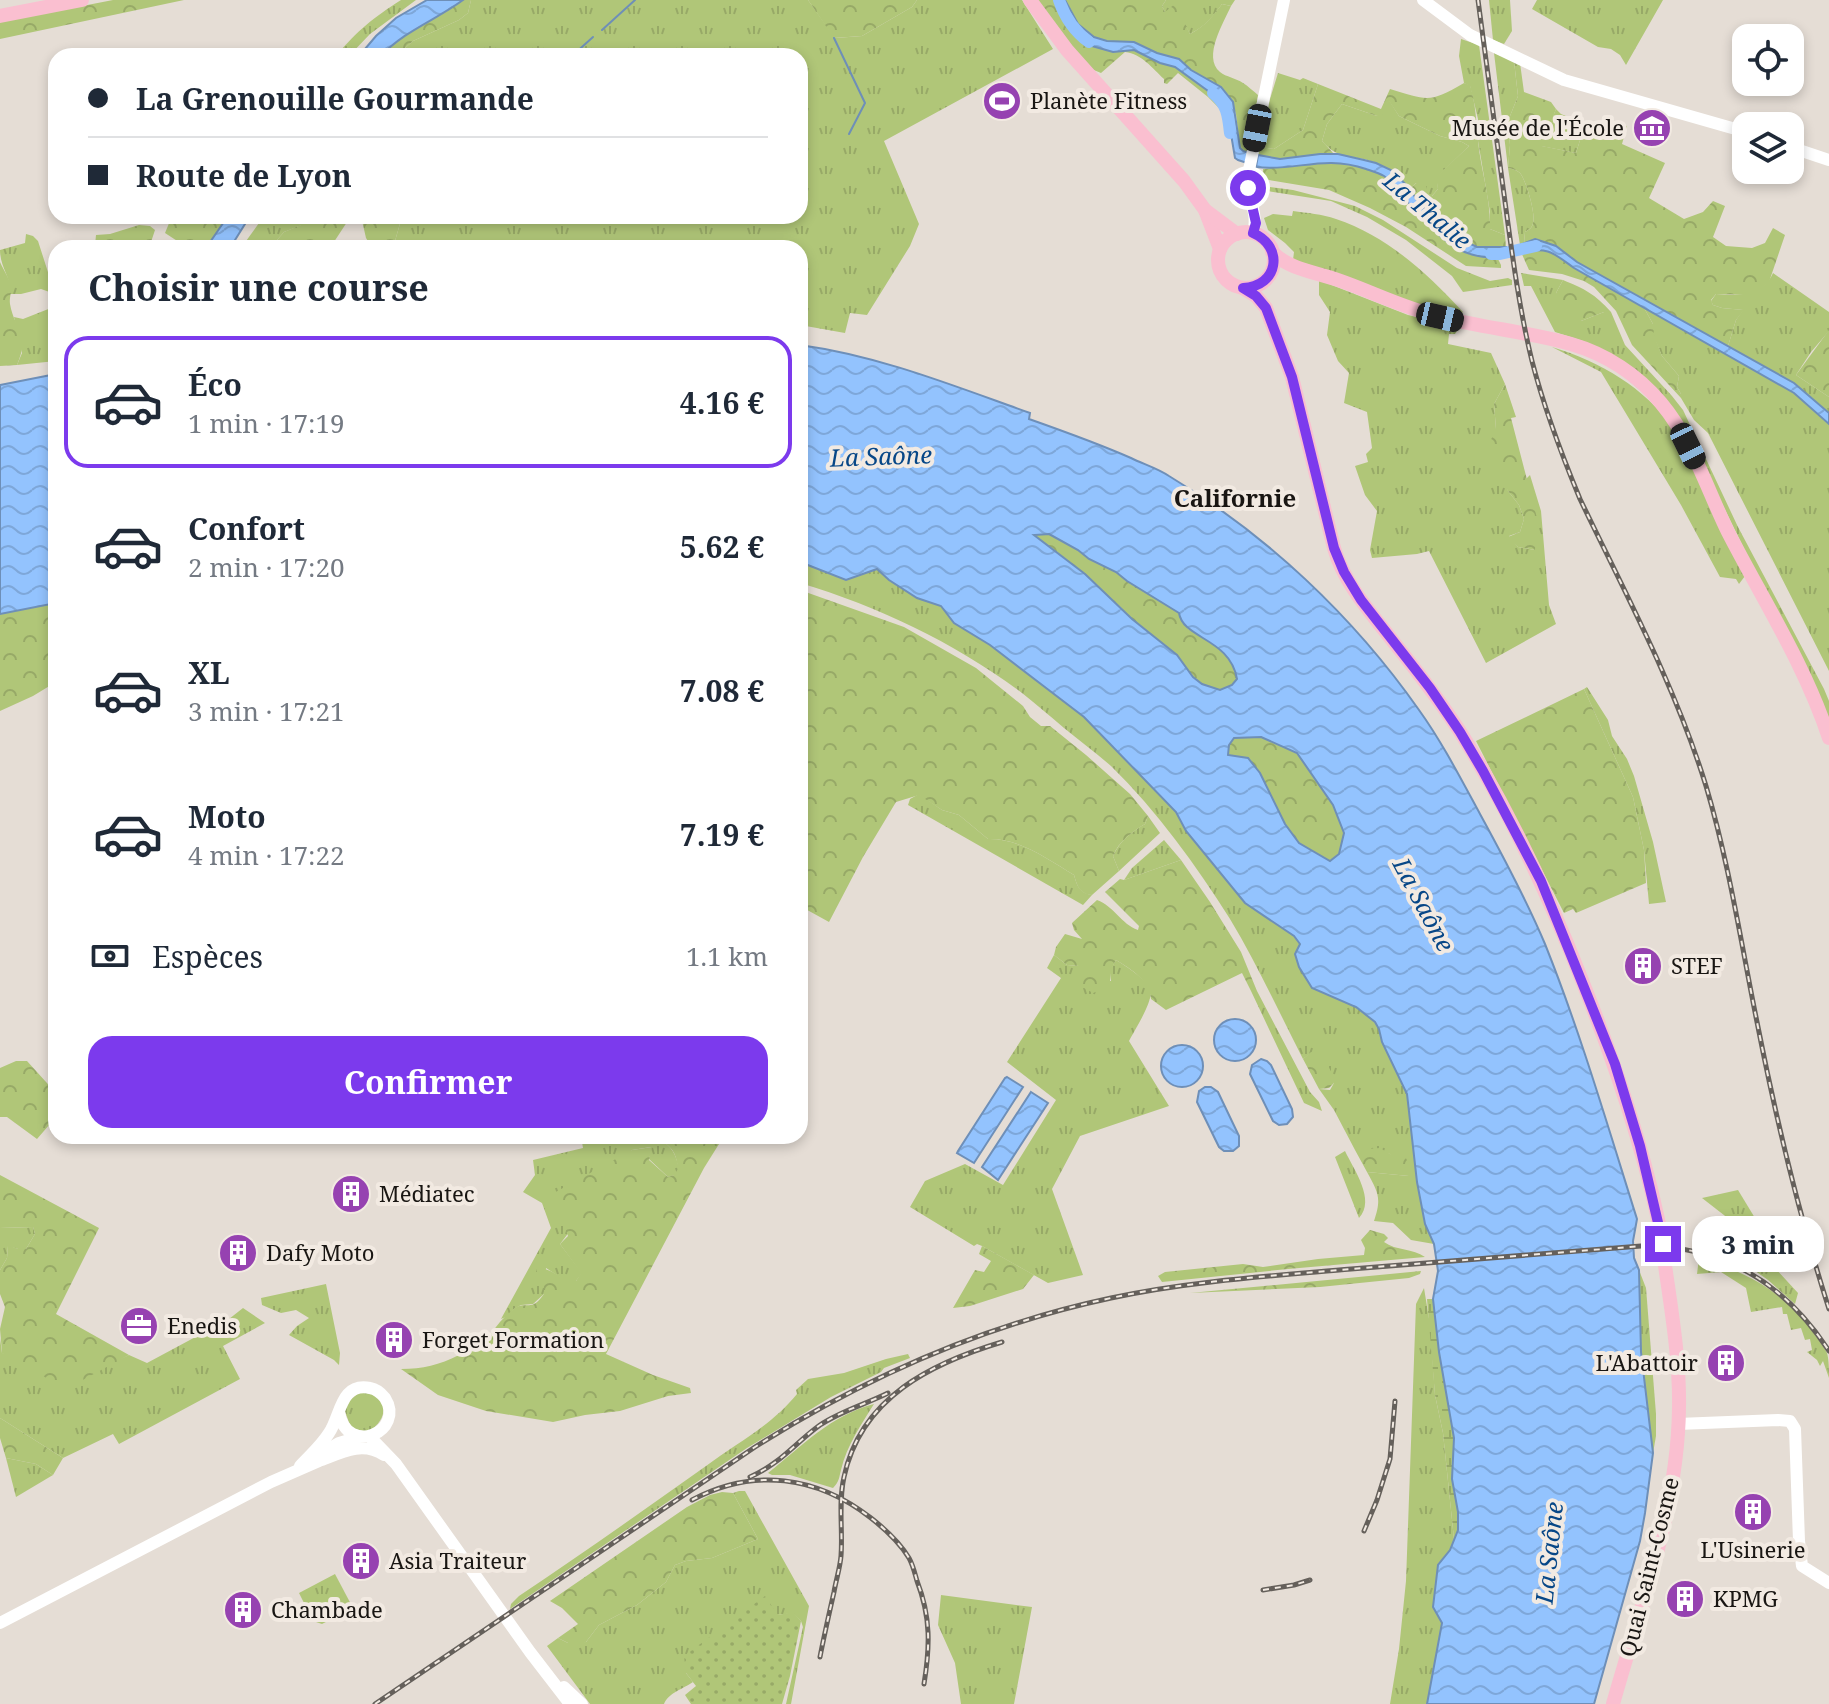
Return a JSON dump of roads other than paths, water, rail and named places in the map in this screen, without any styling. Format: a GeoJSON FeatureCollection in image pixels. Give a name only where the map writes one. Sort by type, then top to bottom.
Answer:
{"type":"FeatureCollection","features":[{"type":"Feature","properties":{"kind":"main road"},"geometry":{"type":"LineString","coordinates":[[0,16],[82,0]]}},
{"type":"Feature","properties":{"kind":"main road"},"geometry":{"type":"LineString","coordinates":[[1030,0],[1067,50],[1179,176],[1205,210],[1237,234]]}},
{"type":"Feature","properties":{"kind":"main road"},"geometry":{"type":"LineString","coordinates":[[1205,210],[1220,249],[1218,265],[1221,273],[1234,286],[1255,287],[1272,273],[1306,271]]}},
{"type":"Feature","properties":{"kind":"main road"},"geometry":{"type":"LineString","coordinates":[[1220,249],[1237,234],[1253,233],[1268,244],[1274,260],[1267,278],[1266,308]]}},
{"type":"Feature","properties":{"kind":"main road"},"geometry":{"type":"LineString","coordinates":[[1272,252],[1306,271],[1430,314],[1572,344],[1610,360],[1643,385],[1661,403],[1681,433],[1804,677],[1829,738]]}},
{"type":"Feature","properties":{"kind":"main road"},"geometry":{"type":"LineString","coordinates":[[1243,288],[1256,296],[1266,308]]}},
{"type":"Feature","properties":{"kind":"main road","name":"Quai Saint-Cosme"},"geometry":{"type":"LineString","coordinates":[[1266,308],[1292,377],[1336,557],[1361,600],[1460,732],[1541,881],[1615,1064],[1640,1146],[1663,1247],[1679,1407],[1667,1511],[1613,1704]]}},
{"type":"Feature","properties":{"kind":"street"},"geometry":{"type":"LineString","coordinates":[[1253,233],[1256,223],[1249,197],[1248,175],[1284,0]]}},
{"type":"Feature","properties":{"kind":"street"},"geometry":{"type":"LineString","coordinates":[[1423,0],[1470,35],[1564,80],[1732,128]]}},
{"type":"Feature","properties":{"kind":"street"},"geometry":{"type":"LineString","coordinates":[[1804,152],[1829,160]]}},
{"type":"Feature","properties":{"kind":"street"},"geometry":{"type":"LineString","coordinates":[[295,1471],[331,1430],[346,1395],[355,1388],[375,1389],[387,1401],[387,1442],[396,1464],[570,1704]]}},
{"type":"Feature","properties":{"kind":"street"},"geometry":{"type":"LineString","coordinates":[[339,1412],[344,1428],[351,1434],[364,1437],[396,1464]]}},
{"type":"Feature","properties":{"kind":"street"},"geometry":{"type":"LineString","coordinates":[[1678,1424],[1790,1421],[1795,1429],[1802,1566],[1829,1583]]}},
{"type":"Feature","properties":{"kind":"street"},"geometry":{"type":"LineString","coordinates":[[319,1461],[342,1441],[379,1432],[386,1425]]}},
{"type":"Feature","properties":{"kind":"street"},"geometry":{"type":"LineString","coordinates":[[0,1623],[319,1461],[353,1448],[365,1448],[376,1450],[396,1464]]}},
{"type":"Feature","properties":{"kind":"street"},"geometry":{"type":"LineString","coordinates":[[538,1663],[582,1704]]}},
{"type":"Feature","properties":{"kind":"water"},"geometry":{"type":"Polygon","coordinates":[[[427,0],[463,0],[389,48],[366,48],[396,18],[427,0]]]}},
{"type":"Feature","properties":{"kind":"water"},"geometry":{"type":"Polygon","coordinates":[[[1058,0],[1065,0],[1078,24],[1094,37],[1134,42],[1179,59],[1191,70],[1221,87],[1233,102],[1240,148],[1249,153],[1247,163],[1235,158],[1227,110],[1219,99],[1175,67],[1134,50],[1113,52],[1092,46],[1076,32],[1058,0]]]}},
{"type":"Feature","properties":{"kind":"water"},"geometry":{"type":"Polygon","coordinates":[[[1338,154],[1364,160],[1393,171],[1451,235],[1477,247],[1506,247],[1507,255],[1477,256],[1452,245],[1430,226],[1391,182],[1375,172],[1336,163],[1256,167],[1258,155],[1280,159],[1338,154]]]}},
{"type":"Feature","properties":{"kind":"water"},"geometry":{"type":"Polygon","coordinates":[[[222,224],[245,224],[235,240],[212,240],[222,224]]]}},
{"type":"Feature","properties":{"kind":"water"},"geometry":{"type":"Polygon","coordinates":[[[1535,239],[1556,246],[1577,262],[1794,383],[1829,413],[1829,424],[1794,393],[1555,255],[1538,250],[1521,252],[1520,245],[1535,239]]]}},
{"type":"Feature","properties":{"kind":"water","name":"La Saône"},"geometry":{"type":"Polygon","coordinates":[[[808,346],[888,364],[1030,413],[1029,419],[1106,447],[1164,473],[1240,524],[1306,580],[1366,642],[1436,735],[1497,846],[1545,944],[1582,1046],[1637,1219],[1634,1258],[1639,1270],[1641,1352],[1653,1453],[1640,1541],[1594,1704],[1427,1704],[1442,1623],[1433,1607],[1438,1565],[1450,1550],[1458,1530],[1452,1479],[1454,1438],[1433,1299],[1438,1271],[1417,1182],[1407,1094],[1375,1022],[1356,1007],[1312,988],[1299,967],[1295,954],[1300,944],[1294,936],[1245,903],[1186,831],[1176,812],[1084,717],[990,645],[954,623],[941,606],[917,598],[877,569],[846,580],[808,565],[808,346]],[[1049,534],[1034,535],[1085,574],[1132,619],[1177,655],[1202,684],[1220,690],[1232,685],[1237,679],[1226,655],[1189,629],[1179,613],[1049,534]],[[1261,737],[1234,738],[1228,755],[1248,758],[1260,773],[1285,824],[1299,843],[1330,861],[1339,854],[1344,833],[1333,805],[1297,753],[1261,737]]]}},
{"type":"Feature","properties":{"kind":"water"},"geometry":{"type":"Polygon","coordinates":[[[48,376],[48,605],[0,614],[0,385],[48,376]]]}},
{"type":"Feature","properties":{"kind":"water"},"geometry":{"type":"Polygon","coordinates":[[[1235,1019],[1250,1025],[1256,1040],[1250,1055],[1235,1061],[1220,1055],[1214,1040],[1220,1025],[1235,1019]]]}},
{"type":"Feature","properties":{"kind":"water"},"geometry":{"type":"Polygon","coordinates":[[[1182,1045],[1197,1051],[1203,1066],[1197,1081],[1182,1087],[1167,1081],[1161,1066],[1167,1051],[1182,1045]]]}},
{"type":"Feature","properties":{"kind":"water"},"geometry":{"type":"Polygon","coordinates":[[[1261,1059],[1271,1065],[1292,1109],[1293,1117],[1287,1124],[1279,1125],[1273,1121],[1250,1074],[1252,1065],[1261,1059]]]}},
{"type":"Feature","properties":{"kind":"water"},"geometry":{"type":"Polygon","coordinates":[[[1007,1077],[1023,1087],[974,1163],[957,1153],[1007,1077]]]}},
{"type":"Feature","properties":{"kind":"water"},"geometry":{"type":"Polygon","coordinates":[[[1211,1087],[1218,1092],[1239,1136],[1239,1146],[1233,1151],[1224,1151],[1219,1147],[1197,1102],[1199,1091],[1211,1087]]]}},
{"type":"Feature","properties":{"kind":"water"},"geometry":{"type":"Polygon","coordinates":[[[1031,1092],[1048,1103],[998,1180],[982,1167],[1031,1092]]]}},
{"type":"Feature","properties":{"kind":"waterway"},"geometry":{"type":"LineString","coordinates":[[602,30],[635,0]]}},
{"type":"Feature","properties":{"kind":"waterway","name":"La Thalie"},"geometry":{"type":"LineString","coordinates":[[1059,0],[1071,24],[1089,42]]}},
{"type":"Feature","properties":{"kind":"waterway"},"geometry":{"type":"LineString","coordinates":[[581,48],[593,37]]}},
{"type":"Feature","properties":{"kind":"waterway"},"geometry":{"type":"LineString","coordinates":[[834,38],[865,103],[849,134]]}},
{"type":"Feature","properties":{"kind":"waterway","name":"La Thalie"},"geometry":{"type":"LineString","coordinates":[[1213,93],[1226,110],[1230,133]]}},
{"type":"Feature","properties":{"kind":"waterway","name":"La Thalie"},"geometry":{"type":"LineString","coordinates":[[1491,254],[1536,246]]}},
{"type":"Feature","properties":{"kind":"railway"},"geometry":{"type":"LineString","coordinates":[[1478,0],[1515,274],[1532,361],[1553,430],[1580,499],[1680,712],[1706,786],[1728,874],[1780,1131],[1829,1309]]}},
{"type":"Feature","properties":{"kind":"railway"},"geometry":{"type":"LineString","coordinates":[[375,1704],[796,1422],[926,1357],[1064,1309],[1141,1292],[1231,1280],[1641,1246],[1671,1247],[1724,1261],[1772,1288],[1812,1327],[1829,1351]]}},
{"type":"Feature","properties":{"kind":"railway"},"geometry":{"type":"LineString","coordinates":[[820,1657],[840,1560],[844,1477],[853,1449],[866,1425],[903,1387],[950,1361],[1002,1342]]}},
{"type":"Feature","properties":{"kind":"railway"},"geometry":{"type":"LineString","coordinates":[[750,1477],[779,1459],[828,1420],[888,1393]]}},
{"type":"Feature","properties":{"kind":"railway"},"geometry":{"type":"LineString","coordinates":[[1364,1531],[1390,1459],[1395,1401]]}},
{"type":"Feature","properties":{"kind":"railway"},"geometry":{"type":"LineString","coordinates":[[692,1500],[739,1483],[784,1481],[829,1493],[871,1518],[909,1558],[922,1594],[928,1645],[924,1684]]}},
{"type":"Feature","properties":{"kind":"railway"},"geometry":{"type":"LineString","coordinates":[[1263,1590],[1310,1580]]}},
{"type":"Feature","properties":{"kind":"place","name":"Planète Fitness"},"geometry":{"type":"Point","coordinates":[1002,101]}},
{"type":"Feature","properties":{"kind":"place","name":"Musée de l'École"},"geometry":{"type":"Point","coordinates":[1652,128]}},
{"type":"Feature","properties":{"kind":"place","name":"STEF"},"geometry":{"type":"Point","coordinates":[1643,966]}},
{"type":"Feature","properties":{"kind":"place","name":"Médiatec"},"geometry":{"type":"Point","coordinates":[351,1194]}},
{"type":"Feature","properties":{"kind":"place","name":"Dafy Moto"},"geometry":{"type":"Point","coordinates":[238,1253]}},
{"type":"Feature","properties":{"kind":"place","name":"Enedis"},"geometry":{"type":"Point","coordinates":[139,1326]}},
{"type":"Feature","properties":{"kind":"place","name":"Forget Formation"},"geometry":{"type":"Point","coordinates":[394,1340]}},
{"type":"Feature","properties":{"kind":"place","name":"L'Abattoir"},"geometry":{"type":"Point","coordinates":[1726,1363]}},
{"type":"Feature","properties":{"kind":"place","name":"L'Usinerie"},"geometry":{"type":"Point","coordinates":[1753,1512]}},
{"type":"Feature","properties":{"kind":"place","name":"Asia Traiteur"},"geometry":{"type":"Point","coordinates":[361,1561]}},
{"type":"Feature","properties":{"kind":"place","name":"KPMG"},"geometry":{"type":"Point","coordinates":[1685,1599]}},
{"type":"Feature","properties":{"kind":"place","name":"Chambade"},"geometry":{"type":"Point","coordinates":[243,1610]}},
{"type":"Feature","properties":{"kind":"district","name":"Californie"},"geometry":{"type":"Point","coordinates":[1235,499]}}]}
